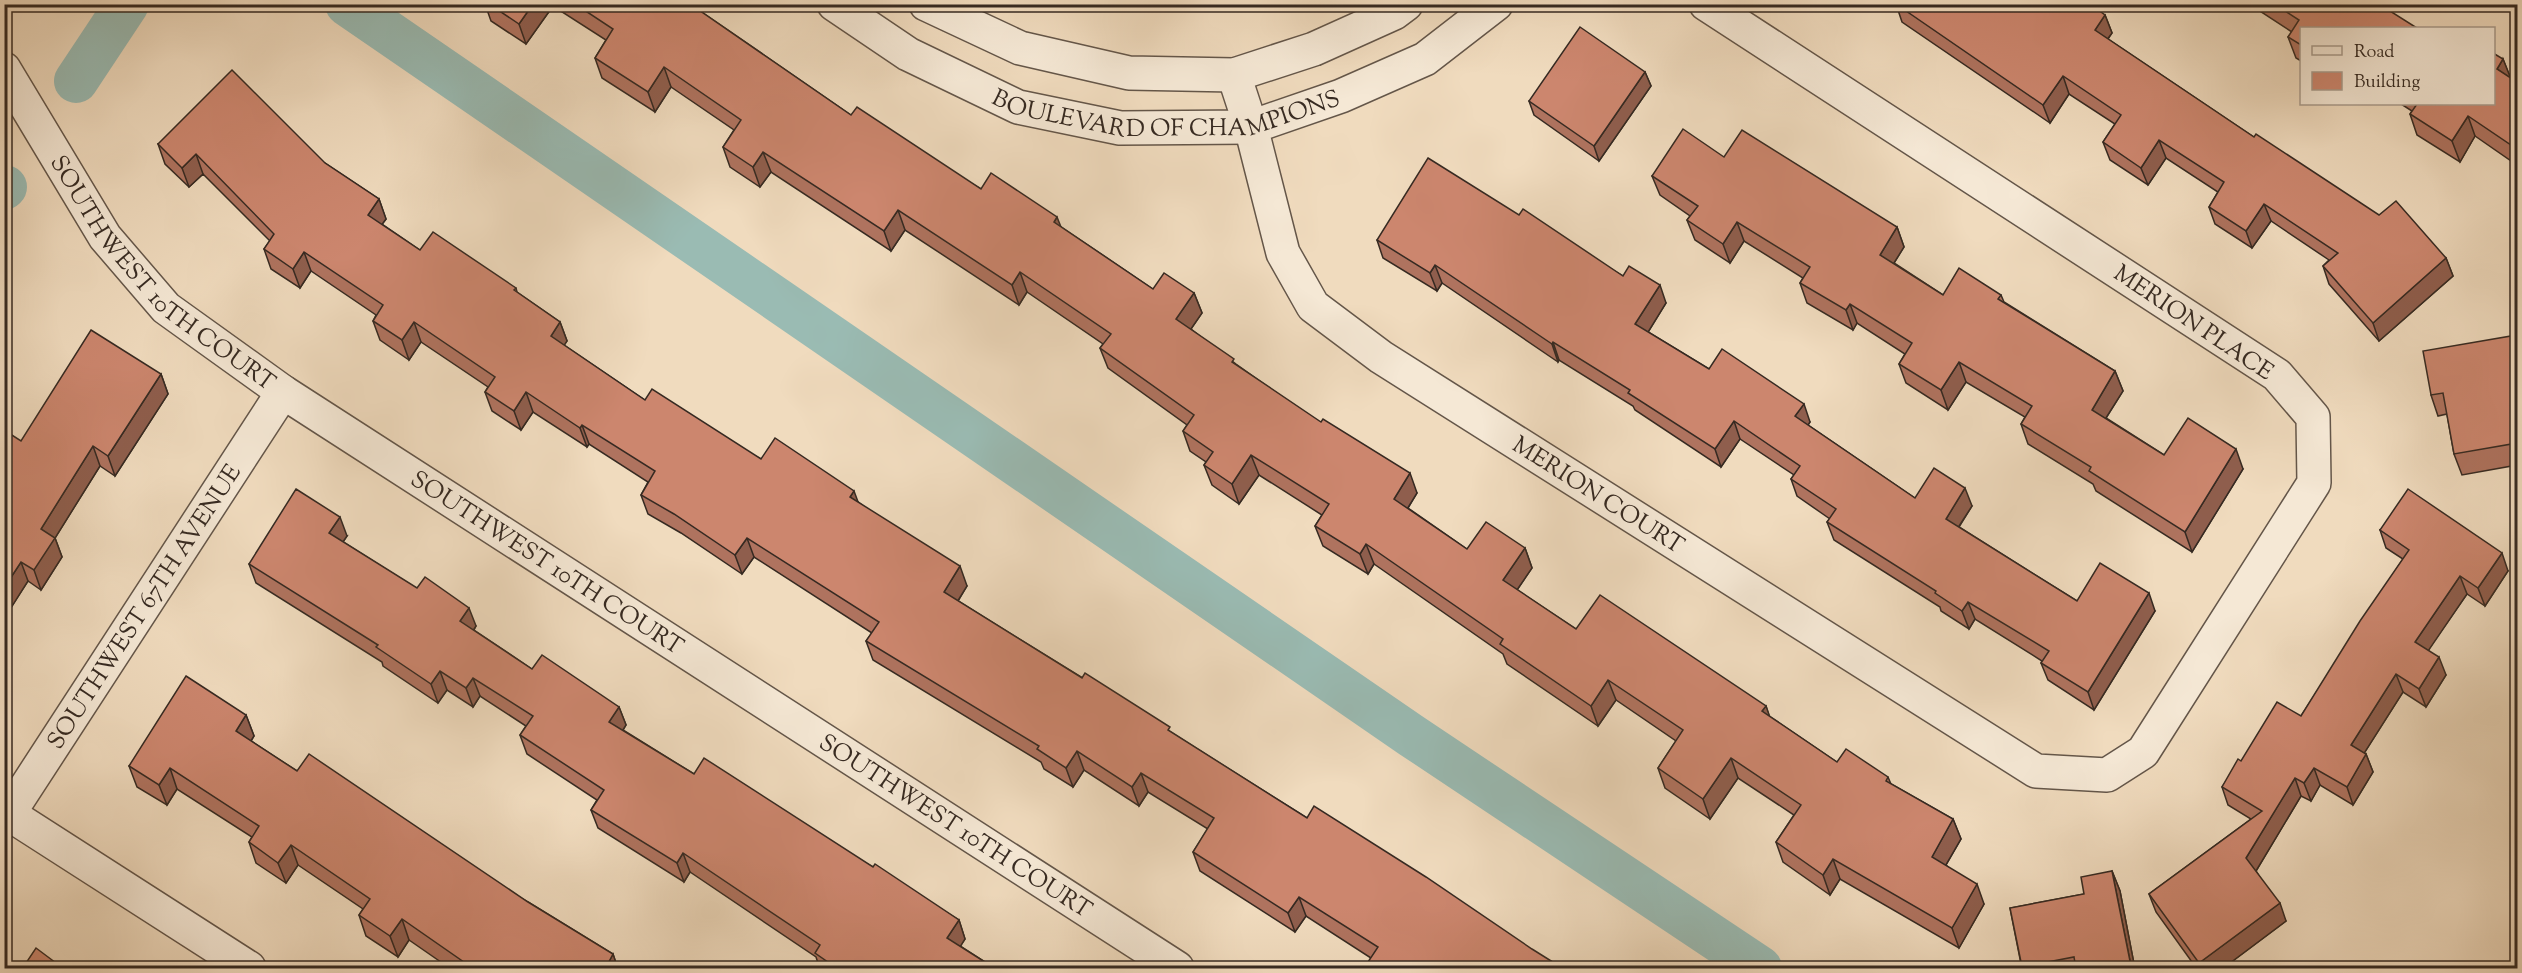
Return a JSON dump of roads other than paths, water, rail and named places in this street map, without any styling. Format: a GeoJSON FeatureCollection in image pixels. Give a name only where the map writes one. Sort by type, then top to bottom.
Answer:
{"type":"FeatureCollection","features":[{"type":"Feature","properties":{"kind":"street","name":"BOULEVARD OF CHAMPIONS"},"geometry":{"type":"LineString","coordinates":[[834,4],[908,54],[1018,107],[1120,128],[1251,127],[1341,96],[1425,59],[1496,4]]}},
{"type":"Feature","properties":{"kind":"street","name":"BOULEVARD OF CHAMPIONS"},"geometry":{"type":"LineString","coordinates":[[926,4],[1020,48],[1129,73],[1234,75],[1314,49],[1394,13],[1406,4]]}},
{"type":"Feature","properties":{"kind":"street","name":"MERION PLACE"},"geometry":{"type":"LineString","coordinates":[[1706,4],[2277,375],[2313,417],[2314,483],[2143,752],[2107,775]]}},
{"type":"Feature","properties":{"kind":"street","name":"SOUTHWEST 10TH COURT"},"geometry":{"type":"LineString","coordinates":[[4,69],[105,237],[166,308],[284,392],[1178,969]]}},
{"type":"Feature","properties":{"kind":"street","name":"MERION COURT"},"geometry":{"type":"LineString","coordinates":[[1234,75],[1251,127],[1283,253],[1312,306],[1381,357],[2037,771],[2107,775]]}},
{"type":"Feature","properties":{"kind":"street","name":"SOUTHWEST 67TH AVENUE"},"geometry":{"type":"LineString","coordinates":[[7,817],[284,392]]}},
{"type":"Feature","properties":{"kind":"street"},"geometry":{"type":"LineString","coordinates":[[7,817],[249,969]]}},
{"type":"Feature","properties":{"kind":"waterway"},"geometry":{"type":"LineString","coordinates":[[76,81],[127,4]]}},
{"type":"Feature","properties":{"kind":"waterway"},"geometry":{"type":"LineString","coordinates":[[347,4],[1412,736],[1760,968]]}}]}
